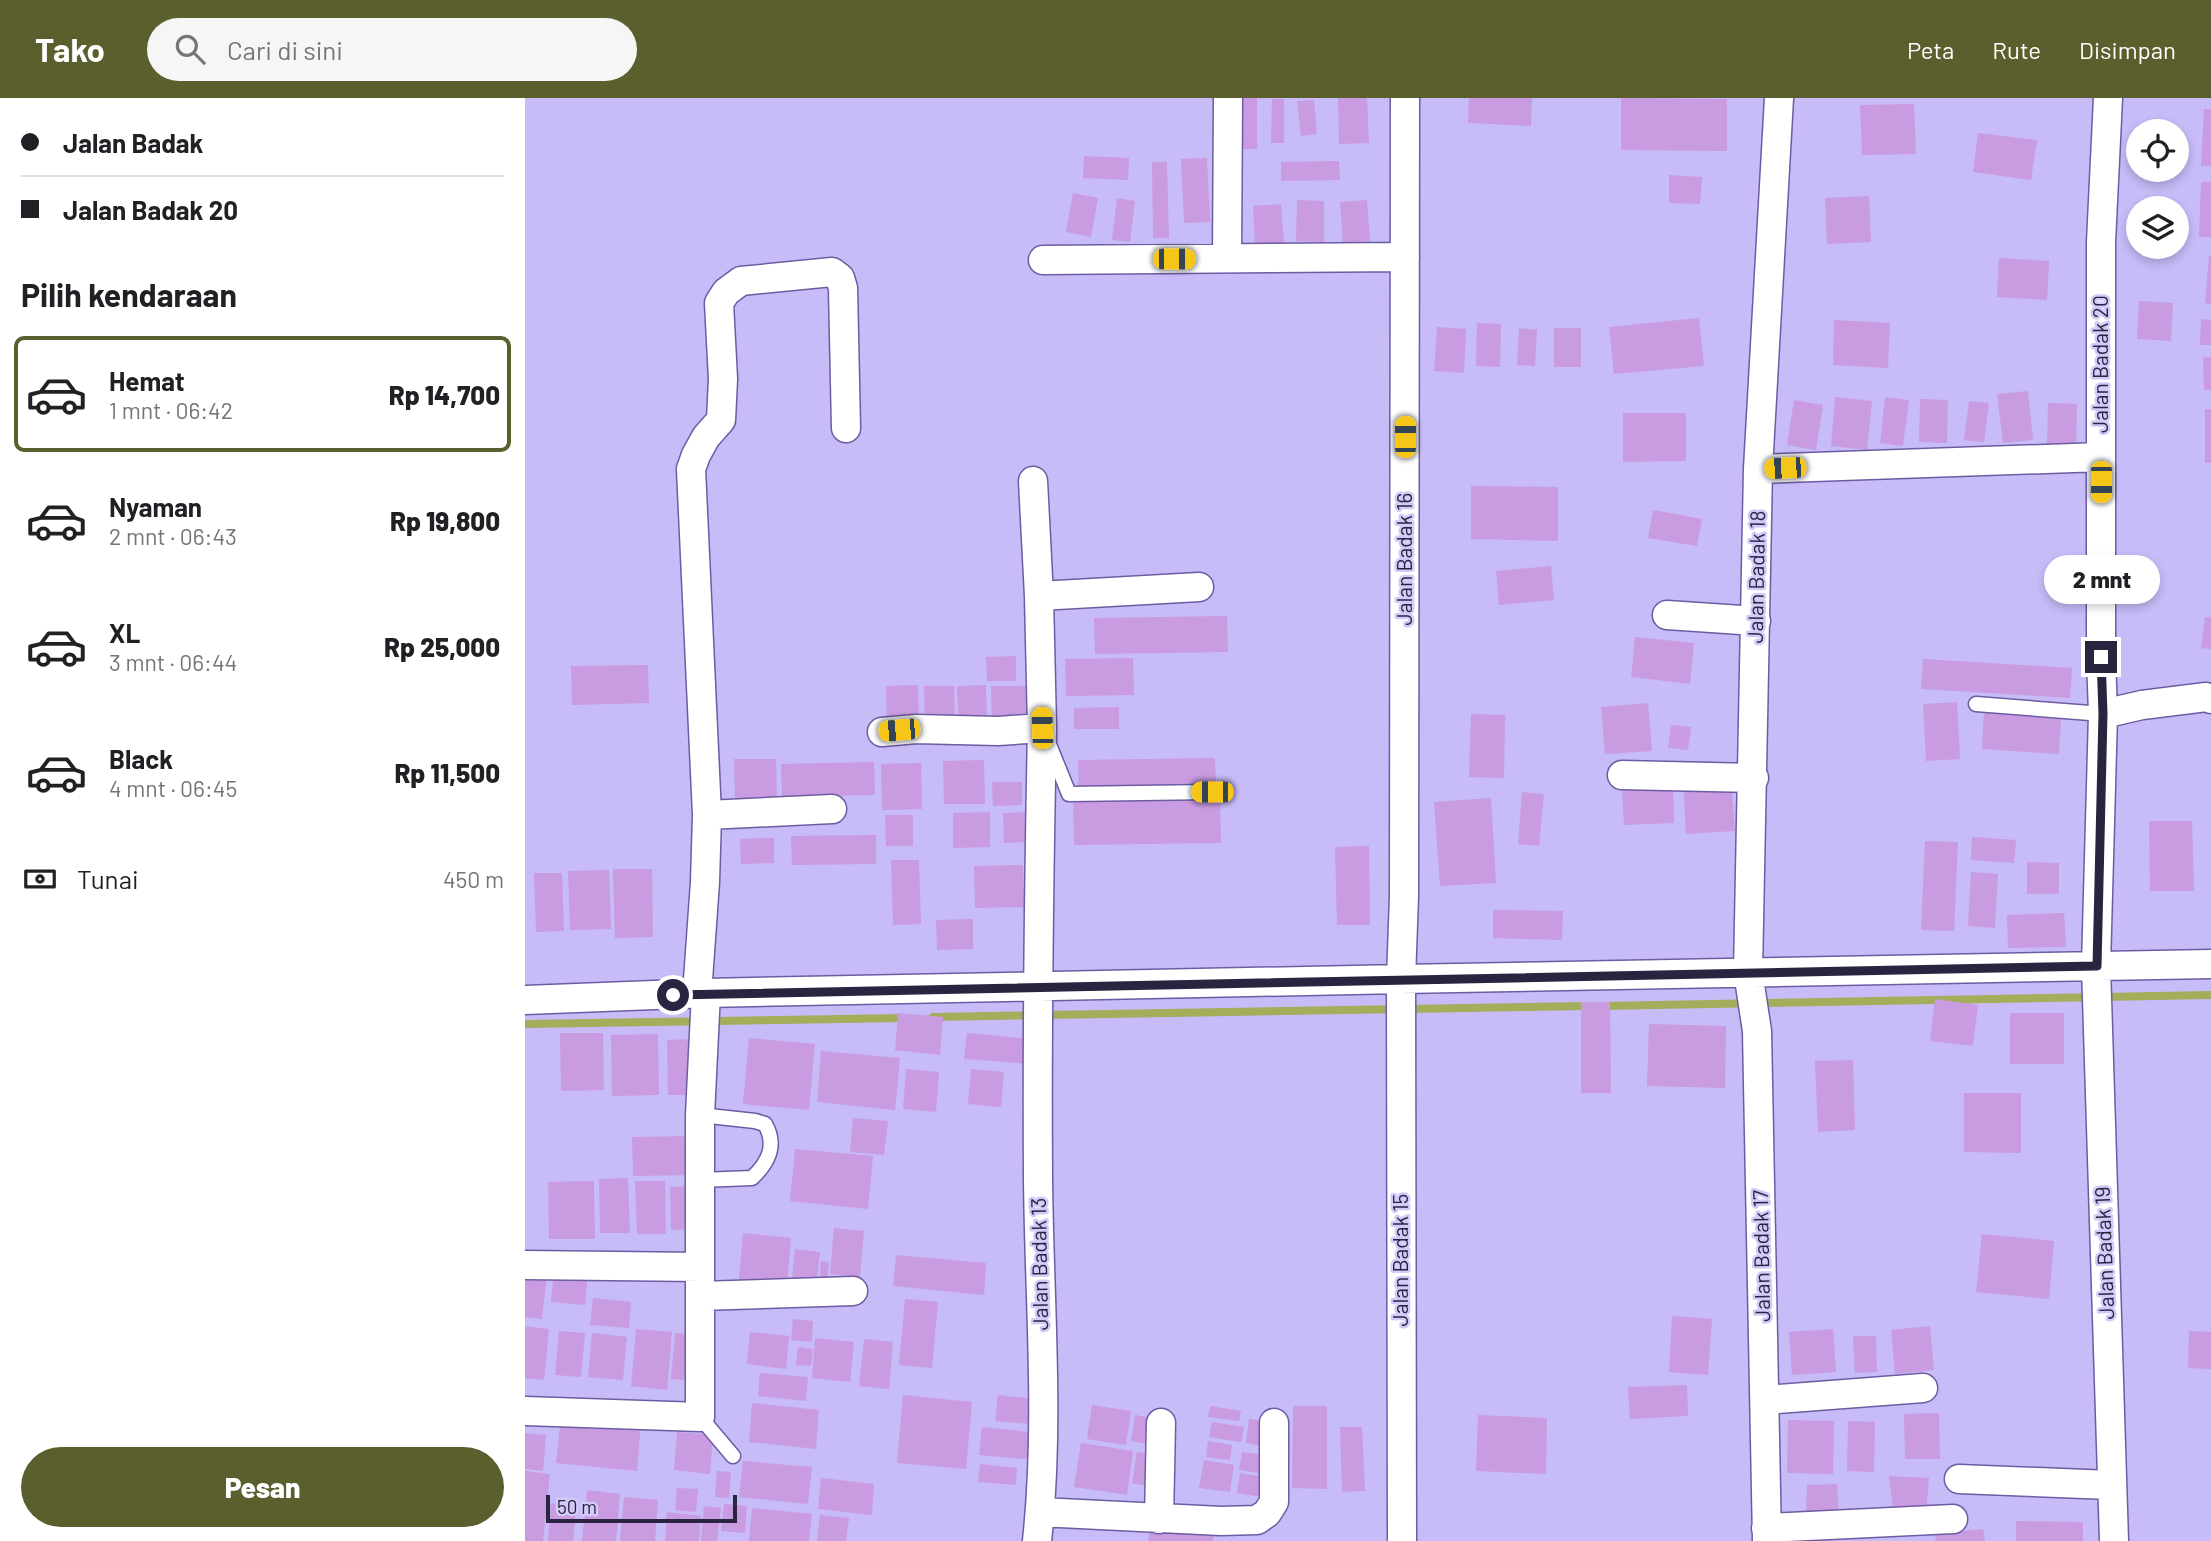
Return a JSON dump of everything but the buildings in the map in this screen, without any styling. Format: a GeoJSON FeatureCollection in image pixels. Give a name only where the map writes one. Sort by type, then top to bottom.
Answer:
{"type":"FeatureCollection","features":[{"type":"Feature","properties":{"kind":"street"},"geometry":{"type":"LineString","coordinates":[[1227,98],[1227,258]]}},
{"type":"Feature","properties":{"kind":"street","name":"Jalan Badak 16"},"geometry":{"type":"LineString","coordinates":[[1401,979],[1404,882],[1405,98]]}},
{"type":"Feature","properties":{"kind":"street","name":"Jalan Badak 18"},"geometry":{"type":"LineString","coordinates":[[1748,972],[1758,469],[1779,98]]}},
{"type":"Feature","properties":{"kind":"street","name":"Jalan Badak 20"},"geometry":{"type":"LineString","coordinates":[[2097,966],[2103,714],[2101,242],[2108,98]]}},
{"type":"Feature","properties":{"kind":"street"},"geometry":{"type":"LineString","coordinates":[[1042,260],[1405,257]]}},
{"type":"Feature","properties":{"kind":"street"},"geometry":{"type":"LineString","coordinates":[[525,1411],[701,1416],[701,994],[707,815],[691,469],[706,437],[721,420],[723,379],[719,303],[726,292],[741,281],[832,272],[840,278],[843,288],[846,428]]}},
{"type":"Feature","properties":{"kind":"street"},"geometry":{"type":"LineString","coordinates":[[1758,469],[2101,457]]}},
{"type":"Feature","properties":{"kind":"street","name":"Jalan Badak 13"},"geometry":{"type":"LineString","coordinates":[[1033,481],[1042,728],[1037,987],[1038,1178],[1044,1418],[1037,1541]]}},
{"type":"Feature","properties":{"kind":"street"},"geometry":{"type":"LineString","coordinates":[[1039,596],[1199,587]]}},
{"type":"Feature","properties":{"kind":"street"},"geometry":{"type":"LineString","coordinates":[[1667,615],[1756,621]]}},
{"type":"Feature","properties":{"kind":"street"},"geometry":{"type":"LineString","coordinates":[[2103,714],[2142,705],[2206,697],[2211,699]]}},
{"type":"Feature","properties":{"kind":"street"},"geometry":{"type":"LineString","coordinates":[[882,732],[916,729],[997,731],[1042,728]]}},
{"type":"Feature","properties":{"kind":"street"},"geometry":{"type":"LineString","coordinates":[[1622,775],[1753,778]]}},
{"type":"Feature","properties":{"kind":"street"},"geometry":{"type":"LineString","coordinates":[[707,815],[832,809]]}},
{"type":"Feature","properties":{"kind":"street"},"geometry":{"type":"LineString","coordinates":[[525,1000],[1401,979],[2211,964]]}},
{"type":"Feature","properties":{"kind":"street","name":"Jalan Badak 19"},"geometry":{"type":"LineString","coordinates":[[2097,966],[2114,1541]]}},
{"type":"Feature","properties":{"kind":"street","name":"Jalan Badak 17"},"geometry":{"type":"LineString","coordinates":[[1748,972],[1756,1031],[1766,1535]]}},
{"type":"Feature","properties":{"kind":"street","name":"Jalan Badak 15"},"geometry":{"type":"LineString","coordinates":[[1401,979],[1402,1541]]}},
{"type":"Feature","properties":{"kind":"street"},"geometry":{"type":"LineString","coordinates":[[525,1265],[700,1267]]}},
{"type":"Feature","properties":{"kind":"street"},"geometry":{"type":"LineString","coordinates":[[700,1296],[853,1291]]}},
{"type":"Feature","properties":{"kind":"street"},"geometry":{"type":"LineString","coordinates":[[1765,1400],[1923,1388]]}},
{"type":"Feature","properties":{"kind":"street"},"geometry":{"type":"LineString","coordinates":[[1159,1519],[1161,1423]]}},
{"type":"Feature","properties":{"kind":"street"},"geometry":{"type":"LineString","coordinates":[[1040,1512],[1159,1519],[1257,1520],[1267,1513],[1274,1502],[1274,1423]]}},
{"type":"Feature","properties":{"kind":"street"},"geometry":{"type":"LineString","coordinates":[[1959,1479],[2111,1485]]}},
{"type":"Feature","properties":{"kind":"street"},"geometry":{"type":"LineString","coordinates":[[1766,1535],[1953,1519]]}},
{"type":"Feature","properties":{"kind":"lane"},"geometry":{"type":"LineString","coordinates":[[1976,704],[2103,714]]}},
{"type":"Feature","properties":{"kind":"lane"},"geometry":{"type":"LineString","coordinates":[[1042,728],[1069,794],[1212,792]]}},
{"type":"Feature","properties":{"kind":"lane"},"geometry":{"type":"LineString","coordinates":[[700,1115],[765,1124],[771,1133],[771,1155],[752,1178],[700,1181]]}},
{"type":"Feature","properties":{"kind":"lane"},"geometry":{"type":"LineString","coordinates":[[701,1416],[733,1456]]}},
{"type":"Feature","properties":{"kind":"waterway"},"geometry":{"type":"LineString","coordinates":[[1602,1006],[2211,995]]}},
{"type":"Feature","properties":{"kind":"waterway"},"geometry":{"type":"LineString","coordinates":[[933,1017],[1589,1006]]}},
{"type":"Feature","properties":{"kind":"waterway"},"geometry":{"type":"LineString","coordinates":[[525,1024],[906,1018]]}},
{"type":"Feature","properties":{"kind":"route"},"geometry":{"type":"LineString","coordinates":[[673,995],[2097,966],[2103,714],[2101,657]]}}]}
